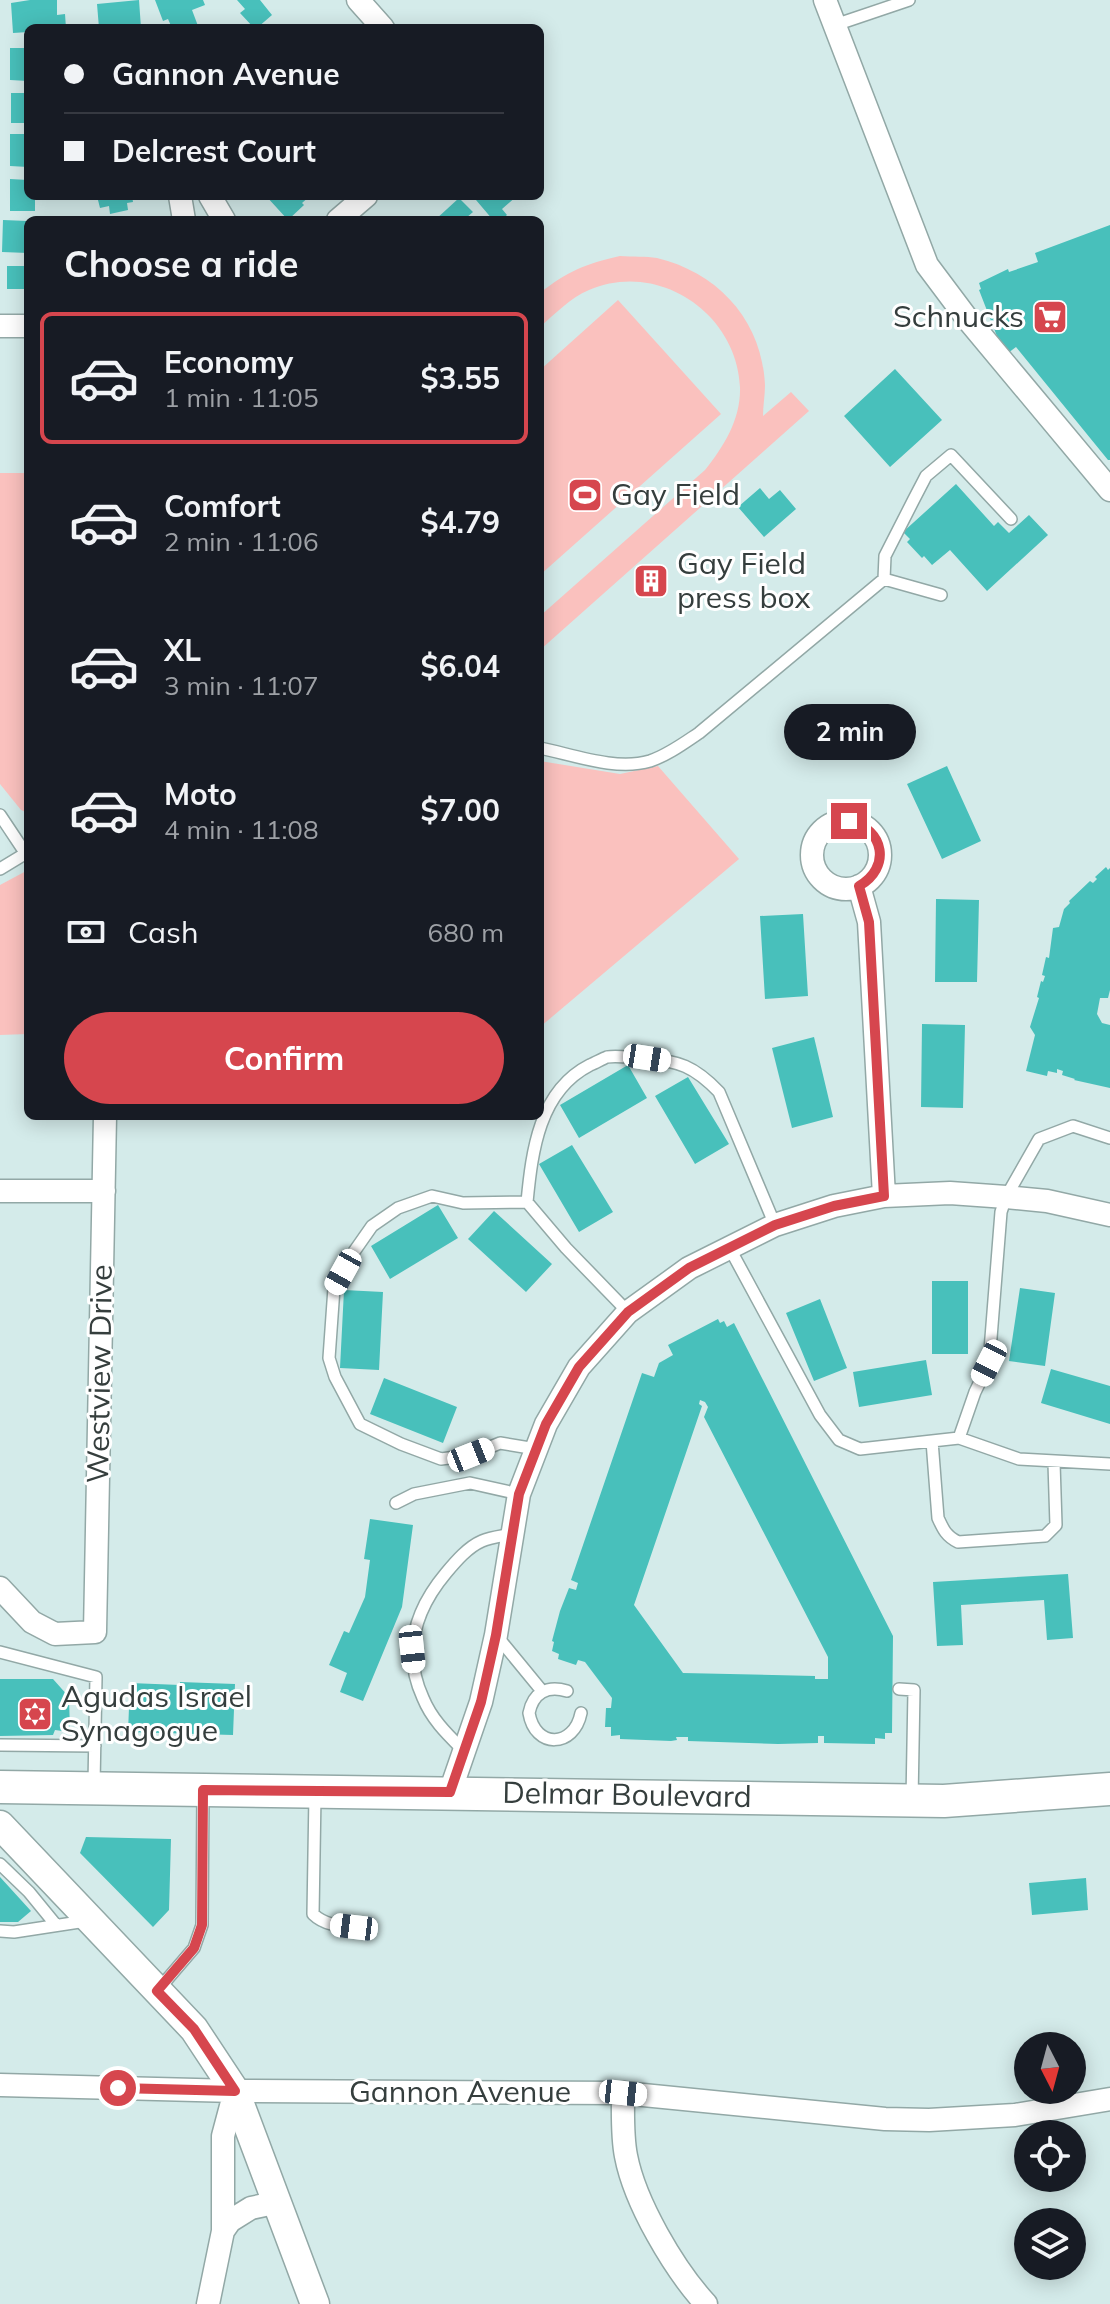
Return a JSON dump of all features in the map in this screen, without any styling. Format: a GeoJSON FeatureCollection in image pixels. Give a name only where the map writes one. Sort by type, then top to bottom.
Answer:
{"type":"FeatureCollection","features":[{"type":"Feature","properties":{"kind":"main road","name":"Delmar Boulevard"},"geometry":{"type":"LineString","coordinates":[[0,1787],[912,1800],[989,1799],[1110,1789]]}},
{"type":"Feature","properties":{"kind":"street"},"geometry":{"type":"LineString","coordinates":[[358,0],[379,24]]}},
{"type":"Feature","properties":{"kind":"street"},"geometry":{"type":"LineString","coordinates":[[825,0],[927,265],[969,321],[1110,490]]}},
{"type":"Feature","properties":{"kind":"street"},"geometry":{"type":"LineString","coordinates":[[343,216],[361,200]]}},
{"type":"Feature","properties":{"kind":"street"},"geometry":{"type":"LineString","coordinates":[[0,326],[24,326]]}},
{"type":"Feature","properties":{"kind":"street"},"geometry":{"type":"LineString","coordinates":[[859,886],[869,922],[884,1196]]}},
{"type":"Feature","properties":{"kind":"street","name":"Westview Drive"},"geometry":{"type":"LineString","coordinates":[[0,1588],[32,1622],[55,1634],[95,1632],[105,1120]]}},
{"type":"Feature","properties":{"kind":"street"},"geometry":{"type":"LineString","coordinates":[[0,1191],[104,1191]]}},
{"type":"Feature","properties":{"kind":"street"},"geometry":{"type":"LineString","coordinates":[[450,1792],[481,1702],[496,1635],[519,1494],[546,1424],[579,1367],[628,1312],[689,1268],[729,1247],[775,1225],[834,1206],[884,1196],[950,1193],[1047,1201],[1110,1215]]}},
{"type":"Feature","properties":{"kind":"street"},"geometry":{"type":"LineString","coordinates":[[2,1829],[194,2029],[235,2091],[315,2304]]}},
{"type":"Feature","properties":{"kind":"street","name":"Gannon Avenue"},"geometry":{"type":"LineString","coordinates":[[0,2085],[235,2091],[623,2093],[885,2119],[929,2120],[1015,2115],[1110,2099]]}},
{"type":"Feature","properties":{"kind":"street"},"geometry":{"type":"LineString","coordinates":[[208,2304],[223,2231],[223,2136],[235,2091]]}},
{"type":"Feature","properties":{"kind":"street"},"geometry":{"type":"LineString","coordinates":[[623,2093],[624,2140],[633,2182],[649,2219],[680,2271],[706,2304]]}},
{"type":"Feature","properties":{"kind":"street"},"geometry":{"type":"LineString","coordinates":[[223,2231],[238,2214],[279,2202]]}},
{"type":"Feature","properties":{"kind":"lane"},"geometry":{"type":"LineString","coordinates":[[835,25],[909,0]]}},
{"type":"Feature","properties":{"kind":"lane"},"geometry":{"type":"LineString","coordinates":[[544,749],[604,762],[629,764],[650,761],[699,733],[884,579],[885,556],[926,476],[951,455],[1011,519]]}},
{"type":"Feature","properties":{"kind":"lane"},"geometry":{"type":"LineString","coordinates":[[884,579],[941,595]]}},
{"type":"Feature","properties":{"kind":"lane"},"geometry":{"type":"LineString","coordinates":[[0,815],[24,849]]}},
{"type":"Feature","properties":{"kind":"lane"},"geometry":{"type":"LineString","coordinates":[[0,869],[24,855]]}},
{"type":"Feature","properties":{"kind":"lane"},"geometry":{"type":"LineString","coordinates":[[544,1118],[554,1094],[577,1072],[608,1057],[647,1058],[684,1064],[719,1092],[775,1225]]}},
{"type":"Feature","properties":{"kind":"lane"},"geometry":{"type":"LineString","coordinates":[[543,1120],[531,1161],[527,1202],[628,1312]]}},
{"type":"Feature","properties":{"kind":"lane"},"geometry":{"type":"LineString","coordinates":[[959,1438],[989,1363],[1001,1212],[1006,1197],[1039,1139],[1073,1126],[1110,1138]]}},
{"type":"Feature","properties":{"kind":"lane"},"geometry":{"type":"LineString","coordinates":[[527,1202],[463,1203],[432,1196],[398,1208],[372,1226],[334,1288],[329,1358],[335,1377],[360,1424],[401,1444],[441,1459],[471,1455],[500,1443],[536,1449]]}},
{"type":"Feature","properties":{"kind":"lane"},"geometry":{"type":"LineString","coordinates":[[729,1247],[820,1415],[839,1440],[860,1449],[959,1438],[1019,1459],[1110,1464]]}},
{"type":"Feature","properties":{"kind":"lane"},"geometry":{"type":"LineString","coordinates":[[932,1441],[938,1518],[949,1537],[958,1542],[1045,1536],[1056,1525],[1054,1463]]}},
{"type":"Feature","properties":{"kind":"lane"},"geometry":{"type":"LineString","coordinates":[[396,1503],[414,1494],[470,1483],[519,1494]]}},
{"type":"Feature","properties":{"kind":"lane"},"geometry":{"type":"LineString","coordinates":[[464,1752],[435,1721],[422,1697],[412,1649],[416,1622],[431,1590],[458,1557],[483,1540],[512,1534]]}},
{"type":"Feature","properties":{"kind":"lane"},"geometry":{"type":"LineString","coordinates":[[496,1635],[542,1691]]}},
{"type":"Feature","properties":{"kind":"lane"},"geometry":{"type":"LineString","coordinates":[[0,1652],[96,1677],[94,1789]]}},
{"type":"Feature","properties":{"kind":"lane"},"geometry":{"type":"LineString","coordinates":[[567,1691],[550,1689],[535,1697],[529,1713],[534,1730],[541,1736],[558,1739],[567,1736],[578,1725],[581,1713]]}},
{"type":"Feature","properties":{"kind":"lane"},"geometry":{"type":"LineString","coordinates":[[899,1689],[914,1690],[912,1800]]}},
{"type":"Feature","properties":{"kind":"lane"},"geometry":{"type":"LineString","coordinates":[[0,1745],[95,1746]]}},
{"type":"Feature","properties":{"kind":"lane"},"geometry":{"type":"LineString","coordinates":[[157,1991],[194,1948],[202,1925],[203,1790]]}},
{"type":"Feature","properties":{"kind":"lane"},"geometry":{"type":"LineString","coordinates":[[316,1791],[313,1914],[318,1920],[331,1925],[354,1927]]}},
{"type":"Feature","properties":{"kind":"lane"},"geometry":{"type":"LineString","coordinates":[[0,1864],[29,1892],[56,1925]]}},
{"type":"Feature","properties":{"kind":"lane"},"geometry":{"type":"LineString","coordinates":[[0,1931],[14,1932],[91,1920]]}},
{"type":"Feature","properties":{"kind":"shaded area"},"geometry":{"type":"Polygon","coordinates":[[[620,256],[657,258],[700,275],[733,303],[756,340],[765,385],[763,416],[791,392],[809,411],[544,646],[544,612],[705,470],[725,442],[740,399],[735,360],[725,336],[709,316],[689,300],[666,288],[641,282],[615,283],[589,290],[544,324],[544,290],[577,269],[620,256]]]}},
{"type":"Feature","properties":{"kind":"shaded area","name":"Gay Field"},"geometry":{"type":"Polygon","coordinates":[[[618,300],[721,414],[544,571],[544,366],[618,300]]]}},
{"type":"Feature","properties":{"kind":"shaded area"},"geometry":{"type":"Polygon","coordinates":[[[0,473],[24,473],[24,811],[0,784],[0,473]]]}},
{"type":"Feature","properties":{"kind":"shaded area"},"geometry":{"type":"Polygon","coordinates":[[[544,762],[620,774],[658,766],[739,859],[544,1024],[544,762]]]}},
{"type":"Feature","properties":{"kind":"shaded area"},"geometry":{"type":"Polygon","coordinates":[[[24,872],[24,1034],[0,1035],[0,885],[24,872]]]}},
{"type":"Feature","properties":{"kind":"building"},"geometry":{"type":"Polygon","coordinates":[[[57,0],[57,15],[65,14],[66,24],[24,24],[24,32],[13,33],[11,3],[57,0]]]}},
{"type":"Feature","properties":{"kind":"building"},"geometry":{"type":"Polygon","coordinates":[[[139,0],[141,24],[99,24],[97,4],[139,0]]]}},
{"type":"Feature","properties":{"kind":"building"},"geometry":{"type":"Polygon","coordinates":[[[155,0],[203,0],[205,5],[192,10],[197,24],[170,24],[168,19],[163,21],[155,0]]]}},
{"type":"Feature","properties":{"kind":"building"},"geometry":{"type":"Polygon","coordinates":[[[237,0],[260,0],[272,15],[262,24],[250,24],[240,13],[245,9],[237,0]]]}},
{"type":"Feature","properties":{"kind":"building"},"geometry":{"type":"Polygon","coordinates":[[[10,48],[24,48],[24,81],[10,80],[10,48]]]}},
{"type":"Feature","properties":{"kind":"building"},"geometry":{"type":"Polygon","coordinates":[[[11,93],[24,93],[24,123],[11,123],[11,93]]]}},
{"type":"Feature","properties":{"kind":"building"},"geometry":{"type":"Polygon","coordinates":[[[10,134],[24,134],[24,167],[10,166],[10,134]]]}},
{"type":"Feature","properties":{"kind":"building"},"geometry":{"type":"Polygon","coordinates":[[[10,179],[24,180],[24,200],[35,200],[35,211],[10,211],[10,179]]]}},
{"type":"Feature","properties":{"kind":"building"},"geometry":{"type":"Polygon","coordinates":[[[98,200],[133,200],[127,203],[128,210],[110,214],[109,206],[100,208],[98,200]]]}},
{"type":"Feature","properties":{"kind":"building"},"geometry":{"type":"Polygon","coordinates":[[[270,200],[305,200],[292,216],[284,216],[270,200]]]}},
{"type":"Feature","properties":{"kind":"building"},"geometry":{"type":"Polygon","coordinates":[[[457,200],[461,200],[473,212],[468,216],[439,216],[457,200]]]}},
{"type":"Feature","properties":{"kind":"building"},"geometry":{"type":"Polygon","coordinates":[[[476,200],[512,200],[502,209],[506,216],[490,216],[476,200]]]}},
{"type":"Feature","properties":{"kind":"building"},"geometry":{"type":"Polygon","coordinates":[[[3,220],[24,221],[24,253],[2,252],[3,220]]]}},
{"type":"Feature","properties":{"kind":"building","name":"Schnucks"},"geometry":{"type":"Polygon","coordinates":[[[1110,225],[1108,460],[1016,347],[1008,353],[1000,344],[979,283],[1008,269],[1009,272],[1038,262],[1035,253],[1110,225]]]}},
{"type":"Feature","properties":{"kind":"building"},"geometry":{"type":"Polygon","coordinates":[[[7,266],[24,266],[24,289],[7,289],[7,266]]]}},
{"type":"Feature","properties":{"kind":"building"},"geometry":{"type":"Polygon","coordinates":[[[895,369],[942,420],[890,467],[844,416],[895,369]]]}},
{"type":"Feature","properties":{"kind":"building"},"geometry":{"type":"Polygon","coordinates":[[[956,484],[994,526],[998,522],[1009,533],[1029,515],[1048,535],[987,591],[950,550],[932,565],[907,542],[910,539],[903,532],[956,484]]]}},
{"type":"Feature","properties":{"kind":"building"},"geometry":{"type":"Polygon","coordinates":[[[760,488],[769,499],[780,490],[796,509],[764,537],[738,507],[760,488]]]}},
{"type":"Feature","properties":{"kind":"building"},"geometry":{"type":"Polygon","coordinates":[[[947,766],[981,841],[942,859],[907,784],[947,766]]]}},
{"type":"Feature","properties":{"kind":"building"},"geometry":{"type":"Polygon","coordinates":[[[1106,867],[1108,870],[1110,868],[1110,990],[1108,998],[1100,998],[1097,1014],[1102,1023],[1110,1025],[1110,1088],[1074,1080],[1057,1069],[1057,1073],[1048,1071],[1047,1076],[1026,1071],[1035,1035],[1030,1027],[1041,981],[1045,976],[1042,975],[1046,957],[1049,958],[1053,928],[1059,927],[1069,901],[1090,881],[1093,883],[1106,867]]]}},
{"type":"Feature","properties":{"kind":"building"},"geometry":{"type":"Polygon","coordinates":[[[936,899],[979,900],[977,982],[935,982],[936,899]]]}},
{"type":"Feature","properties":{"kind":"building"},"geometry":{"type":"Polygon","coordinates":[[[803,914],[808,996],[765,999],[760,916],[803,914]]]}},
{"type":"Feature","properties":{"kind":"building"},"geometry":{"type":"Polygon","coordinates":[[[922,1024],[965,1025],[963,1108],[921,1107],[922,1024]]]}},
{"type":"Feature","properties":{"kind":"building"},"geometry":{"type":"Polygon","coordinates":[[[814,1037],[833,1117],[792,1128],[772,1048],[814,1037]]]}},
{"type":"Feature","properties":{"kind":"building"},"geometry":{"type":"Polygon","coordinates":[[[628,1065],[647,1098],[579,1138],[560,1105],[628,1065]]]}},
{"type":"Feature","properties":{"kind":"building"},"geometry":{"type":"Polygon","coordinates":[[[688,1077],[729,1144],[695,1164],[655,1096],[688,1077]]]}},
{"type":"Feature","properties":{"kind":"building"},"geometry":{"type":"Polygon","coordinates":[[[572,1145],[613,1212],[579,1232],[539,1164],[572,1145]]]}},
{"type":"Feature","properties":{"kind":"building"},"geometry":{"type":"Polygon","coordinates":[[[438,1205],[458,1238],[390,1279],[371,1246],[438,1205]]]}},
{"type":"Feature","properties":{"kind":"building"},"geometry":{"type":"Polygon","coordinates":[[[494,1211],[552,1264],[526,1292],[468,1239],[494,1211]]]}},
{"type":"Feature","properties":{"kind":"building"},"geometry":{"type":"Polygon","coordinates":[[[932,1281],[968,1281],[968,1354],[932,1354],[932,1281]]]}},
{"type":"Feature","properties":{"kind":"building"},"geometry":{"type":"Polygon","coordinates":[[[1020,1288],[1055,1293],[1045,1366],[1009,1361],[1020,1288]]]}},
{"type":"Feature","properties":{"kind":"building"},"geometry":{"type":"Polygon","coordinates":[[[344,1290],[383,1292],[379,1370],[340,1368],[344,1290]]]}},
{"type":"Feature","properties":{"kind":"building"},"geometry":{"type":"Polygon","coordinates":[[[820,1299],[847,1368],[814,1381],[786,1313],[820,1299]]]}},
{"type":"Feature","properties":{"kind":"building"},"geometry":{"type":"Polygon","coordinates":[[[718,1319],[720,1323],[724,1321],[727,1327],[734,1323],[893,1636],[892,1733],[885,1733],[885,1739],[875,1738],[875,1744],[824,1743],[824,1736],[818,1736],[818,1743],[778,1744],[688,1741],[688,1737],[676,1737],[677,1740],[671,1741],[620,1739],[620,1735],[611,1736],[611,1727],[605,1727],[606,1708],[611,1708],[612,1698],[585,1662],[578,1660],[576,1665],[558,1659],[559,1654],[552,1651],[560,1611],[569,1588],[576,1590],[578,1583],[571,1580],[642,1373],[654,1377],[659,1363],[673,1355],[668,1345],[718,1319]],[[700,1400],[702,1406],[634,1605],[683,1673],[815,1676],[815,1679],[828,1679],[828,1657],[704,1417],[708,1407],[700,1400]]]}},
{"type":"Feature","properties":{"kind":"building"},"geometry":{"type":"Polygon","coordinates":[[[926,1360],[932,1395],[859,1407],[853,1372],[926,1360]]]}},
{"type":"Feature","properties":{"kind":"building"},"geometry":{"type":"Polygon","coordinates":[[[1051,1369],[1110,1386],[1110,1424],[1041,1403],[1051,1369]]]}},
{"type":"Feature","properties":{"kind":"building"},"geometry":{"type":"Polygon","coordinates":[[[384,1378],[457,1407],[443,1443],[370,1414],[384,1378]]]}},
{"type":"Feature","properties":{"kind":"building"},"geometry":{"type":"Polygon","coordinates":[[[370,1519],[413,1525],[402,1607],[363,1701],[340,1692],[347,1673],[329,1665],[344,1631],[349,1633],[365,1597],[370,1560],[364,1559],[370,1519]]]}},
{"type":"Feature","properties":{"kind":"building"},"geometry":{"type":"Polygon","coordinates":[[[1068,1574],[1073,1638],[1047,1640],[1044,1600],[961,1605],[963,1645],[937,1646],[933,1582],[1068,1574]]]}},
{"type":"Feature","properties":{"kind":"building","name":"Agudas Israel Synagogue"},"geometry":{"type":"Polygon","coordinates":[[[0,1679],[53,1679],[69,1697],[70,1732],[55,1730],[53,1735],[0,1736],[0,1679]]]}},
{"type":"Feature","properties":{"kind":"building"},"geometry":{"type":"Polygon","coordinates":[[[180,1682],[235,1684],[233,1735],[128,1732],[130,1683],[180,1685],[180,1682]]]}},
{"type":"Feature","properties":{"kind":"building"},"geometry":{"type":"Polygon","coordinates":[[[86,1837],[171,1839],[169,1910],[153,1927],[80,1853],[86,1837]]]}},
{"type":"Feature","properties":{"kind":"building"},"geometry":{"type":"Polygon","coordinates":[[[0,1877],[31,1911],[18,1922],[0,1922],[0,1877]]]}},
{"type":"Feature","properties":{"kind":"building"},"geometry":{"type":"Polygon","coordinates":[[[1086,1878],[1088,1910],[1032,1915],[1029,1883],[1086,1878]]]}},
{"type":"Feature","properties":{"kind":"place","name":"Schnucks"},"geometry":{"type":"Point","coordinates":[1050,317]}},
{"type":"Feature","properties":{"kind":"place","name":"Gay Field"},"geometry":{"type":"Point","coordinates":[585,495]}},
{"type":"Feature","properties":{"kind":"place","name":"Gay Field press box"},"geometry":{"type":"Point","coordinates":[651,581]}},
{"type":"Feature","properties":{"kind":"place","name":"Agudas Israel Synagogue"},"geometry":{"type":"Point","coordinates":[35,1714]}},
{"type":"Feature","properties":{"kind":"route"},"geometry":{"type":"LineString","coordinates":[[118,2088],[235,2091],[194,2029],[157,1991],[194,1948],[202,1925],[203,1790],[450,1792],[481,1702],[496,1635],[519,1494],[546,1424],[579,1367],[628,1312],[689,1268],[775,1225],[834,1206],[884,1196],[869,922],[859,886],[875,872],[880,861],[880,850],[870,830],[860,823],[849,821]]}}]}
